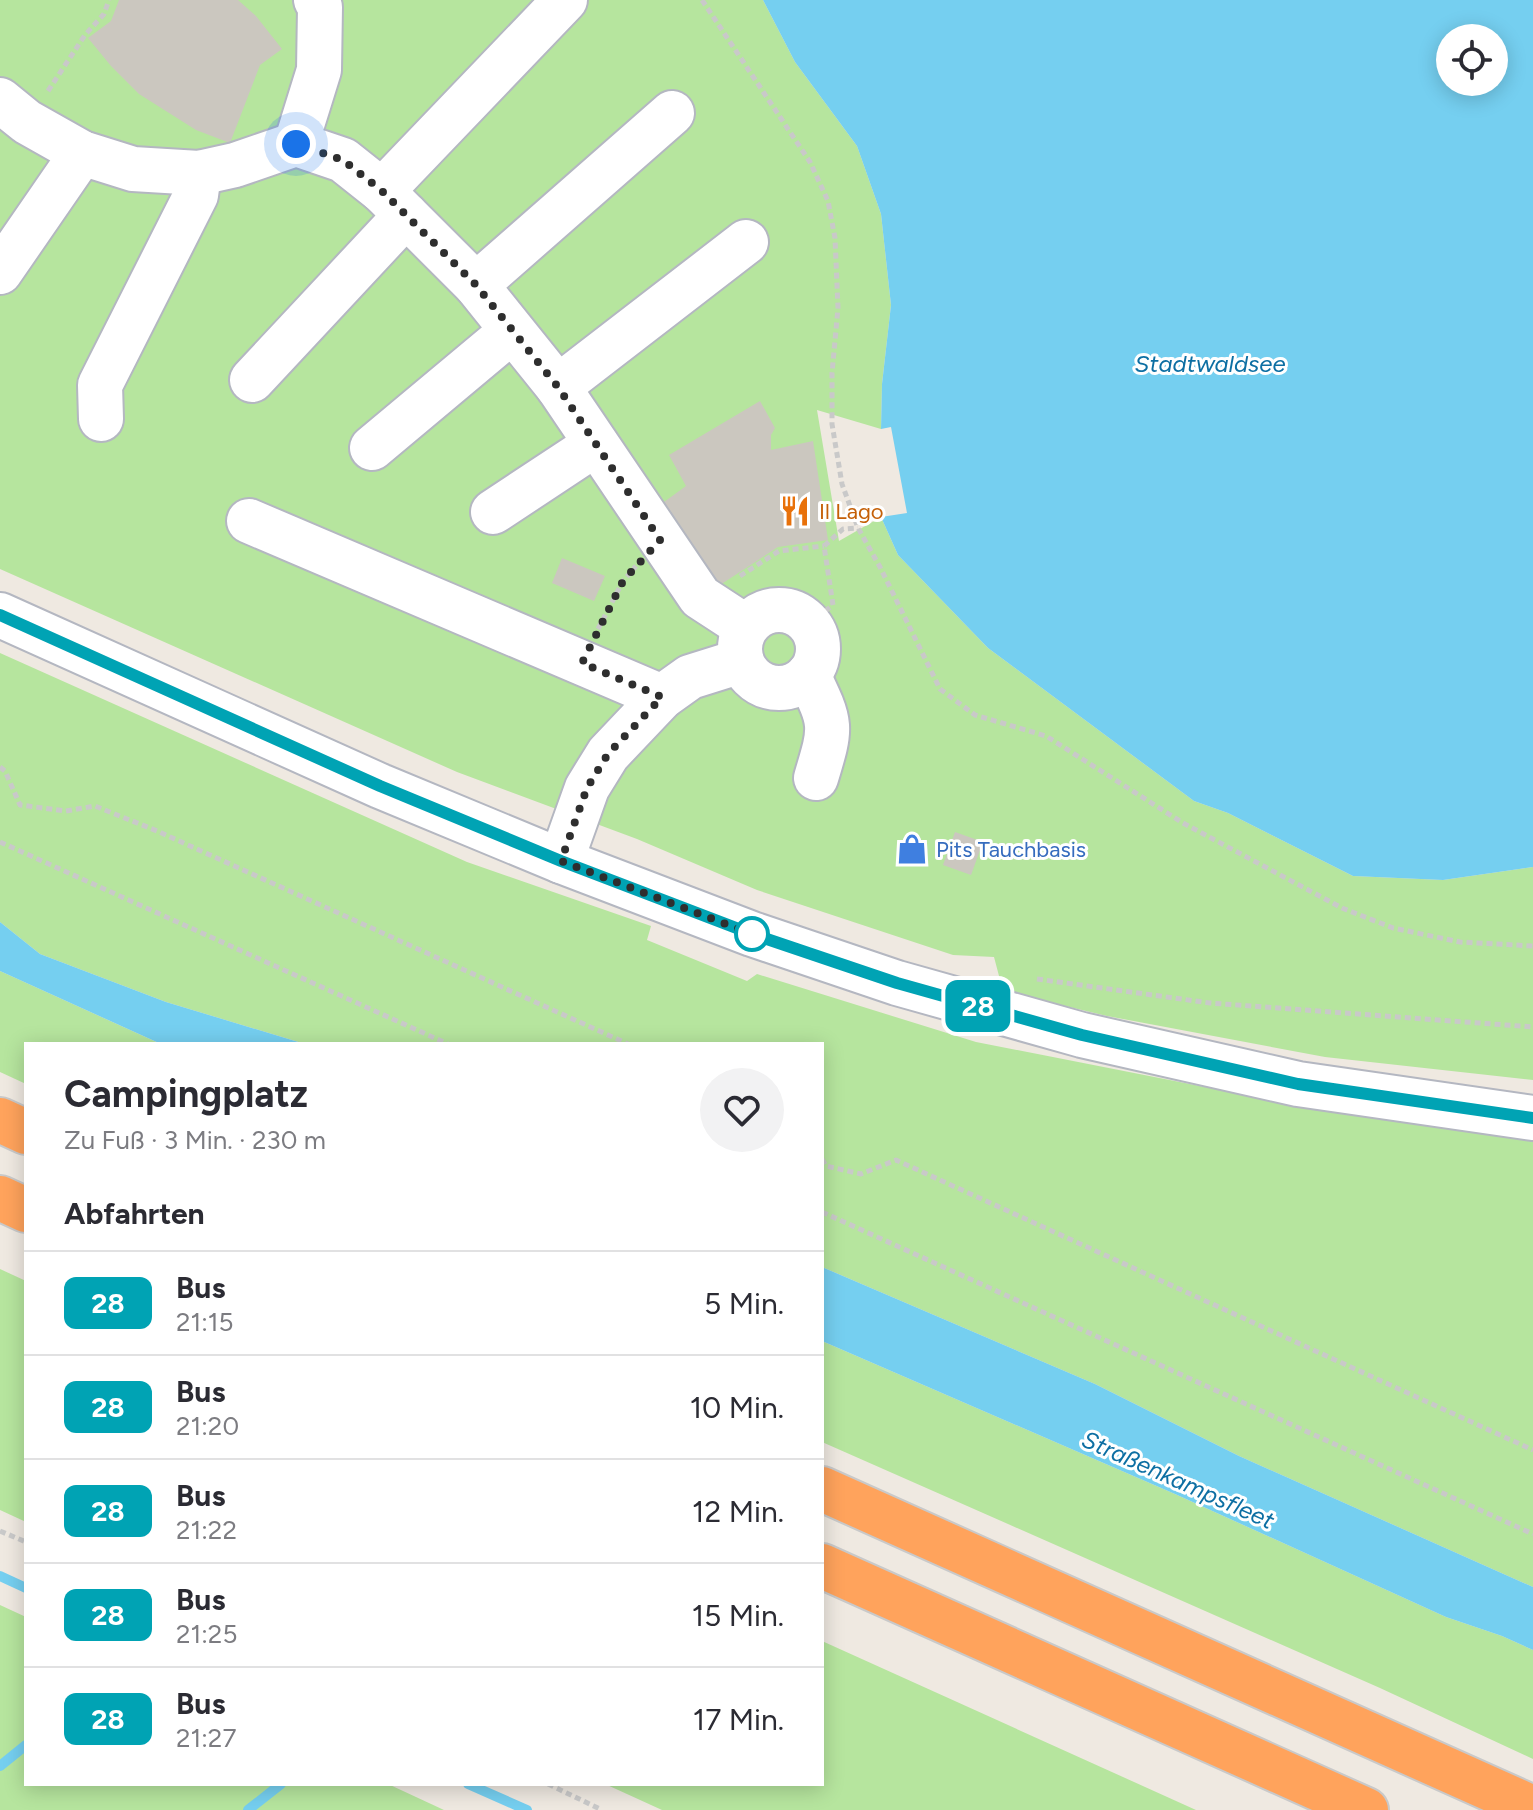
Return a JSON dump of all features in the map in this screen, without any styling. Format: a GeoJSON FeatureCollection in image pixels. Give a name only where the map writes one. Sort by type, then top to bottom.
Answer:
{"type":"FeatureCollection","features":[{"type":"Feature","properties":{"kind":"highway"},"geometry":{"type":"LineString","coordinates":[[0,1120],[24,1131]]}},
{"type":"Feature","properties":{"kind":"highway"},"geometry":{"type":"LineString","coordinates":[[0,1198],[24,1209]]}},
{"type":"Feature","properties":{"kind":"highway"},"geometry":{"type":"LineString","coordinates":[[824,1490],[1533,1808]]}},
{"type":"Feature","properties":{"kind":"highway"},"geometry":{"type":"LineString","coordinates":[[824,1567],[1366,1810]]}},
{"type":"Feature","properties":{"kind":"street"},"geometry":{"type":"LineString","coordinates":[[252,380],[394,203],[565,0]]}},
{"type":"Feature","properties":{"kind":"street"},"geometry":{"type":"LineString","coordinates":[[296,144],[319,70],[327,2]]}},
{"type":"Feature","properties":{"kind":"street"},"geometry":{"type":"LineString","coordinates":[[14,111],[82,153],[133,169],[199,173],[235,165],[296,144],[343,160],[394,203],[476,285],[558,387],[700,597],[733,631],[752,676],[765,685],[780,687],[795,684],[808,675],[819,650],[809,623],[798,614],[784,610],[769,611],[756,617],[733,631],[690,677],[662,697],[608,754],[594,776],[561,861]]}},
{"type":"Feature","properties":{"kind":"street"},"geometry":{"type":"LineString","coordinates":[[476,285],[672,113]]}},
{"type":"Feature","properties":{"kind":"street"},"geometry":{"type":"LineString","coordinates":[[0,272],[82,153]]}},
{"type":"Feature","properties":{"kind":"street"},"geometry":{"type":"LineString","coordinates":[[101,419],[100,385],[196,195],[199,173]]}},
{"type":"Feature","properties":{"kind":"street"},"geometry":{"type":"LineString","coordinates":[[558,387],[746,242]]}},
{"type":"Feature","properties":{"kind":"street"},"geometry":{"type":"LineString","coordinates":[[372,448],[512,331]]}},
{"type":"Feature","properties":{"kind":"street"},"geometry":{"type":"LineString","coordinates":[[493,512],[596,444]]}},
{"type":"Feature","properties":{"kind":"street"},"geometry":{"type":"LineString","coordinates":[[249,521],[662,697]]}},
{"type":"Feature","properties":{"kind":"street"},"geometry":{"type":"LineString","coordinates":[[0,615],[380,786],[561,861],[781,944],[897,983],[1082,1035],[1298,1084],[1533,1118]]}},
{"type":"Feature","properties":{"kind":"street"},"geometry":{"type":"LineString","coordinates":[[808,675],[827,714],[829,730],[816,778]]}},
{"type":"Feature","properties":{"kind":"path"},"geometry":{"type":"LineString","coordinates":[[14,111],[104,14],[109,0]]}},
{"type":"Feature","properties":{"kind":"path"},"geometry":{"type":"LineString","coordinates":[[702,0],[810,162],[828,201],[835,238],[838,308],[832,373],[832,424],[842,484],[858,528],[940,689],[975,715],[1046,736],[1183,823],[1342,908],[1393,928],[1460,942],[1533,946]]}},
{"type":"Feature","properties":{"kind":"path"},"geometry":{"type":"LineString","coordinates":[[733,631],[731,582],[779,551],[824,546],[843,529],[858,528]]}},
{"type":"Feature","properties":{"kind":"path"},"geometry":{"type":"LineString","coordinates":[[582,663],[623,581],[660,540]]}},
{"type":"Feature","properties":{"kind":"path"},"geometry":{"type":"LineString","coordinates":[[809,623],[833,605],[824,546]]}},
{"type":"Feature","properties":{"kind":"path"},"geometry":{"type":"LineString","coordinates":[[0,767],[5,771],[20,805],[66,811],[95,806],[157,831],[624,1042]]}},
{"type":"Feature","properties":{"kind":"path"},"geometry":{"type":"LineString","coordinates":[[0,842],[444,1042]]}},
{"type":"Feature","properties":{"kind":"path"},"geometry":{"type":"LineString","coordinates":[[1022,977],[1210,1003],[1533,1027]]}},
{"type":"Feature","properties":{"kind":"path"},"geometry":{"type":"LineString","coordinates":[[824,1162],[826,1166],[861,1174],[896,1160],[1533,1450]]}},
{"type":"Feature","properties":{"kind":"path"},"geometry":{"type":"LineString","coordinates":[[824,1213],[1533,1534]]}},
{"type":"Feature","properties":{"kind":"path"},"geometry":{"type":"LineString","coordinates":[[0,1531],[24,1541]]}},
{"type":"Feature","properties":{"kind":"path"},"geometry":{"type":"LineString","coordinates":[[552,1786],[602,1810]]}},
{"type":"Feature","properties":{"kind":"green space"},"geometry":{"type":"Polygon","coordinates":[[[0,0],[763,0],[795,62],[857,146],[881,214],[891,305],[882,384],[881,429],[817,410],[839,541],[881,517],[898,555],[988,648],[1194,801],[1228,813],[1353,876],[1443,880],[1533,867],[1533,1080],[1325,1057],[1107,1016],[1003,991],[994,957],[953,955],[757,890],[637,839],[457,772],[0,569],[0,0]]]}},
{"type":"Feature","properties":{"kind":"green space"},"geometry":{"type":"Polygon","coordinates":[[[0,653],[467,862],[651,926],[647,940],[747,981],[757,974],[976,1042],[1261,1098],[1533,1134],[1533,1587],[1239,1456],[1095,1384],[824,1268],[824,1042],[298,1042],[166,1002],[40,954],[0,922],[0,653]]]}},
{"type":"Feature","properties":{"kind":"green space"},"geometry":{"type":"Polygon","coordinates":[[[0,971],[157,1042],[24,1042],[24,1083],[0,1072],[0,971]]]}},
{"type":"Feature","properties":{"kind":"green space"},"geometry":{"type":"Polygon","coordinates":[[[0,1269],[24,1280],[24,1521],[0,1510],[0,1269]]]}},
{"type":"Feature","properties":{"kind":"green space"},"geometry":{"type":"Polygon","coordinates":[[[824,1342],[1175,1494],[1446,1617],[1533,1650],[1533,1759],[1380,1688],[824,1443],[824,1342]]]}},
{"type":"Feature","properties":{"kind":"green space"},"geometry":{"type":"Polygon","coordinates":[[[0,1605],[24,1616],[24,1786],[392,1786],[444,1810],[0,1810],[0,1605]]]}},
{"type":"Feature","properties":{"kind":"green space"},"geometry":{"type":"Polygon","coordinates":[[[824,1642],[1196,1810],[662,1810],[609,1786],[824,1786],[824,1642]]]}},
{"type":"Feature","properties":{"kind":"water","name":"Stadtwaldsee"},"geometry":{"type":"Polygon","coordinates":[[[763,0],[1533,0],[1533,867],[1443,880],[1353,876],[1228,813],[1194,801],[988,648],[898,555],[881,517],[907,513],[891,427],[881,429],[882,384],[891,305],[881,214],[857,146],[795,62],[763,0]]]}},
{"type":"Feature","properties":{"kind":"water"},"geometry":{"type":"Polygon","coordinates":[[[0,922],[40,954],[166,1002],[298,1042],[157,1042],[0,971],[0,922]]]}},
{"type":"Feature","properties":{"kind":"water","name":"Straßenkampsfleet"},"geometry":{"type":"Polygon","coordinates":[[[824,1268],[1095,1384],[1239,1456],[1533,1587],[1533,1650],[1446,1617],[1175,1494],[824,1342],[824,1268]]]}},
{"type":"Feature","properties":{"kind":"building"},"geometry":{"type":"Polygon","coordinates":[[[119,0],[238,0],[256,16],[282,49],[260,65],[230,143],[196,130],[139,94],[88,38],[111,21],[119,0]]]}},
{"type":"Feature","properties":{"kind":"building"},"geometry":{"type":"Polygon","coordinates":[[[760,401],[775,428],[771,435],[771,450],[813,441],[828,540],[778,547],[720,585],[664,502],[686,486],[669,455],[760,401]]]}},
{"type":"Feature","properties":{"kind":"building"},"geometry":{"type":"Polygon","coordinates":[[[562,558],[605,576],[594,601],[552,583],[562,558]]]}},
{"type":"Feature","properties":{"kind":"building"},"geometry":{"type":"Polygon","coordinates":[[[955,832],[983,842],[971,875],[943,865],[955,832]]]}},
{"type":"Feature","properties":{"kind":"building","name":"Pits Tauchbasis"},"geometry":{"type":"Polygon","coordinates":[[[899,840],[928,849],[925,859],[896,850],[899,840]]]}},
{"type":"Feature","properties":{"kind":"waterway"},"geometry":{"type":"LineString","coordinates":[[0,1576],[24,1587]]}},
{"type":"Feature","properties":{"kind":"waterway"},"geometry":{"type":"LineString","coordinates":[[0,1766],[24,1747]]}},
{"type":"Feature","properties":{"kind":"waterway"},"geometry":{"type":"LineString","coordinates":[[248,1810],[278,1786]]}},
{"type":"Feature","properties":{"kind":"waterway"},"geometry":{"type":"LineString","coordinates":[[473,1786],[527,1810]]}},
{"type":"Feature","properties":{"kind":"bus line","name":"28"},"geometry":{"type":"LineString","coordinates":[[0,615],[380,786],[561,861],[752,934],[897,983],[1082,1035],[1298,1084],[1533,1118]]}},
{"type":"Feature","properties":{"kind":"place","name":"Il Lago"},"geometry":{"type":"Point","coordinates":[795,511]}},
{"type":"Feature","properties":{"kind":"place","name":"Pits Tauchbasis"},"geometry":{"type":"Point","coordinates":[912,849]}},
{"type":"Feature","properties":{"kind":"route"},"geometry":{"type":"LineString","coordinates":[[296,144],[343,160],[382,191],[476,285],[558,387],[660,540],[623,581],[582,663],[662,697],[608,754],[587,788],[561,861],[752,934]]}}]}
